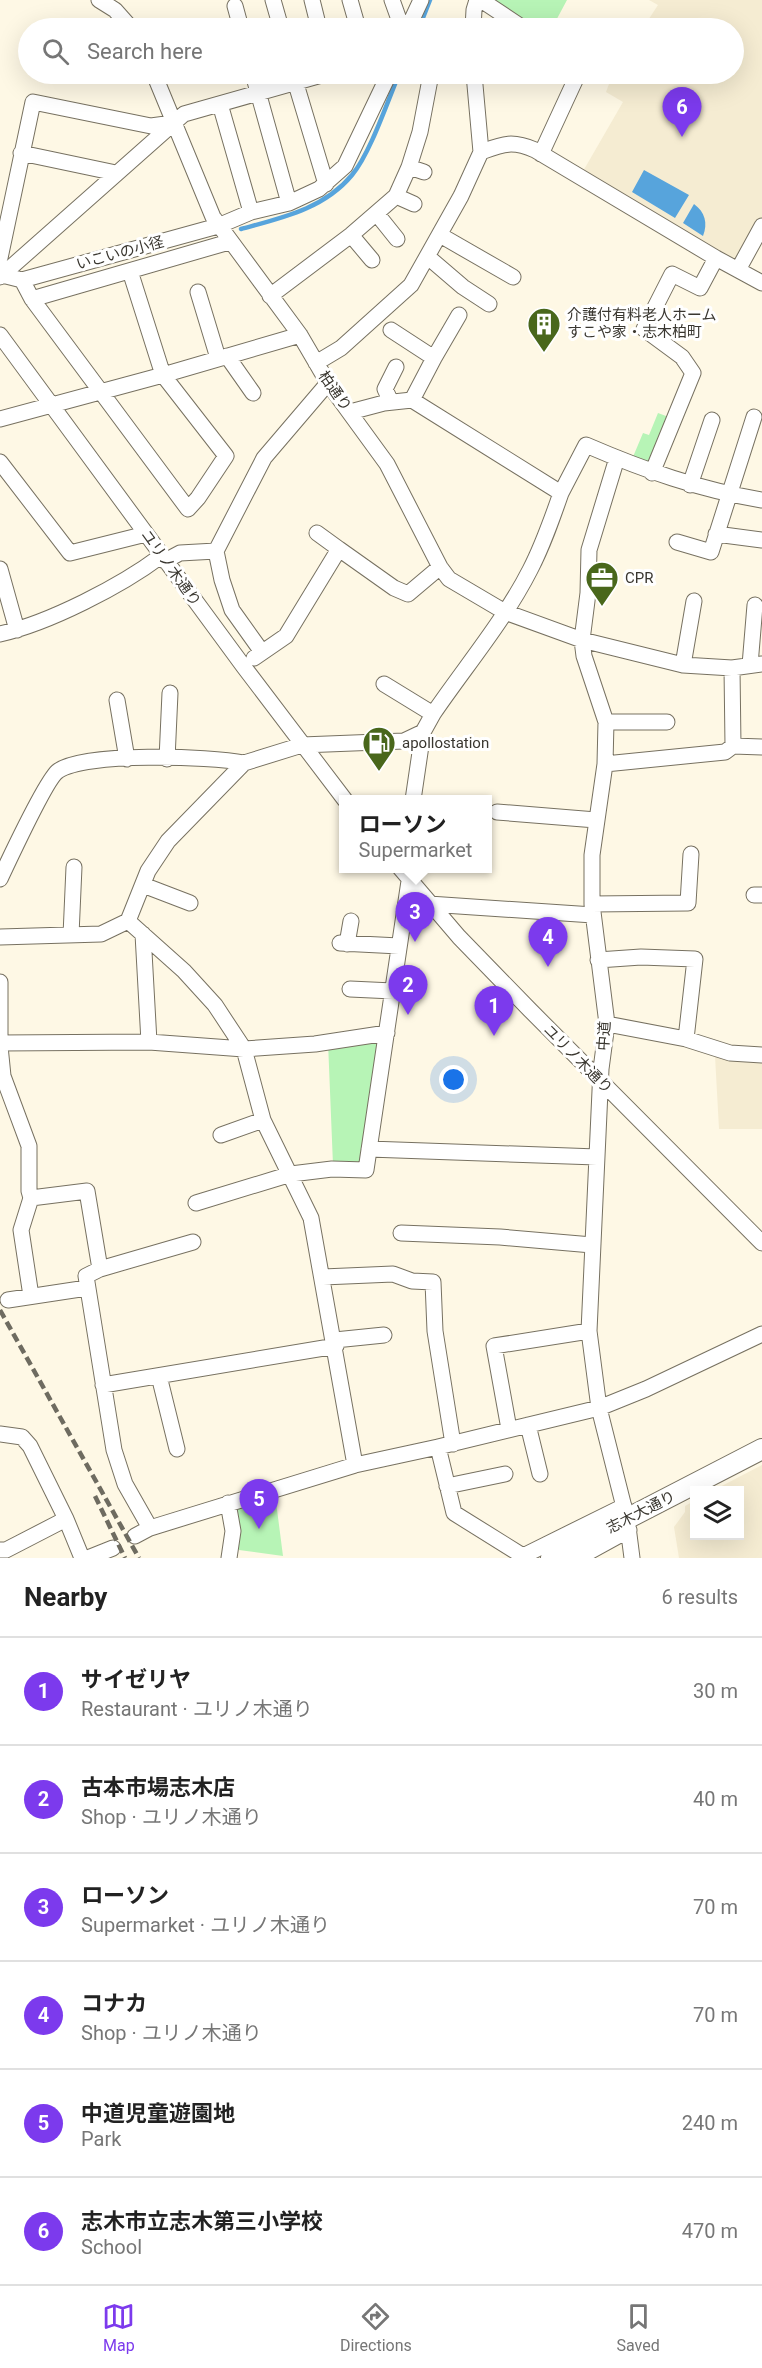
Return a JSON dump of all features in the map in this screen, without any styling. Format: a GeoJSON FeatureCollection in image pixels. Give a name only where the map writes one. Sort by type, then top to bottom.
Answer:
{"type":"FeatureCollection","features":[{"type":"Feature","properties":{"kind":"main road","name":"志木大通り"},"geometry":{"type":"LineString","coordinates":[[551,1558],[762,1449]]}},
{"type":"Feature","properties":{"kind":"street"},"geometry":{"type":"LineString","coordinates":[[99,0],[115,9],[123,18]]}},
{"type":"Feature","properties":{"kind":"street"},"geometry":{"type":"LineString","coordinates":[[273,0],[278,18]]}},
{"type":"Feature","properties":{"kind":"street"},"geometry":{"type":"LineString","coordinates":[[312,0],[316,18]]}},
{"type":"Feature","properties":{"kind":"street"},"geometry":{"type":"LineString","coordinates":[[350,0],[355,18]]}},
{"type":"Feature","properties":{"kind":"street"},"geometry":{"type":"LineString","coordinates":[[392,0],[398,18]]}},
{"type":"Feature","properties":{"kind":"street"},"geometry":{"type":"LineString","coordinates":[[413,18],[421,0]]}},
{"type":"Feature","properties":{"kind":"street"},"geometry":{"type":"LineString","coordinates":[[474,18],[474,10],[479,0],[508,18]]}},
{"type":"Feature","properties":{"kind":"street"},"geometry":{"type":"LineString","coordinates":[[236,6],[239,18]]}},
{"type":"Feature","properties":{"kind":"street","name":"柏通り"},"geometry":{"type":"LineString","coordinates":[[158,84],[206,203],[218,226],[300,335],[328,383],[395,476],[440,567],[454,583],[505,612],[582,640],[683,665],[732,668],[756,664]]}},
{"type":"Feature","properties":{"kind":"street"},"geometry":{"type":"LineString","coordinates":[[256,84],[289,203]]}},
{"type":"Feature","properties":{"kind":"street"},"geometry":{"type":"LineString","coordinates":[[1,274],[184,114],[258,93],[280,84]]}},
{"type":"Feature","properties":{"kind":"street"},"geometry":{"type":"LineString","coordinates":[[296,84],[326,184]]}},
{"type":"Feature","properties":{"kind":"street","name":"いこいの小径"},"geometry":{"type":"LineString","coordinates":[[22,280],[218,226],[250,212],[289,203],[326,184],[345,166],[355,150],[385,84]]}},
{"type":"Feature","properties":{"kind":"street"},"geometry":{"type":"LineString","coordinates":[[270,296],[351,235],[396,196],[409,167],[420,132],[429,84]]}},
{"type":"Feature","properties":{"kind":"street"},"geometry":{"type":"LineString","coordinates":[[316,363],[341,348],[396,301],[411,285],[428,257],[481,152],[475,84]]}},
{"type":"Feature","properties":{"kind":"street"},"geometry":{"type":"LineString","coordinates":[[541,154],[573,84]]}},
{"type":"Feature","properties":{"kind":"street"},"geometry":{"type":"LineString","coordinates":[[0,258],[33,102],[151,126],[173,123]]}},
{"type":"Feature","properties":{"kind":"street"},"geometry":{"type":"LineString","coordinates":[[220,104],[250,212]]}},
{"type":"Feature","properties":{"kind":"street"},"geometry":{"type":"LineString","coordinates":[[481,152],[502,144],[518,143],[541,154],[762,283]]}},
{"type":"Feature","properties":{"kind":"street"},"geometry":{"type":"LineString","coordinates":[[21,153],[116,173]]}},
{"type":"Feature","properties":{"kind":"street"},"geometry":{"type":"LineString","coordinates":[[409,167],[424,172]]}},
{"type":"Feature","properties":{"kind":"street"},"geometry":{"type":"LineString","coordinates":[[396,196],[414,204]]}},
{"type":"Feature","properties":{"kind":"street"},"geometry":{"type":"LineString","coordinates":[[377,214],[397,239]]}},
{"type":"Feature","properties":{"kind":"street"},"geometry":{"type":"LineString","coordinates":[[738,270],[762,226]]}},
{"type":"Feature","properties":{"kind":"street"},"geometry":{"type":"LineString","coordinates":[[351,235],[372,260]]}},
{"type":"Feature","properties":{"kind":"street"},"geometry":{"type":"LineString","coordinates":[[440,235],[513,277]]}},
{"type":"Feature","properties":{"kind":"street"},"geometry":{"type":"LineString","coordinates":[[32,299],[229,242]]}},
{"type":"Feature","properties":{"kind":"street"},"geometry":{"type":"LineString","coordinates":[[428,257],[463,287],[489,304]]}},
{"type":"Feature","properties":{"kind":"street"},"geometry":{"type":"LineString","coordinates":[[652,473],[693,373],[682,357],[644,329],[672,274],[700,288],[716,258]]}},
{"type":"Feature","properties":{"kind":"street"},"geometry":{"type":"LineString","coordinates":[[1,274],[22,280],[32,299],[188,509],[226,456],[163,375],[130,271]]}},
{"type":"Feature","properties":{"kind":"street"},"geometry":{"type":"LineString","coordinates":[[198,292],[222,357],[253,393]]}},
{"type":"Feature","properties":{"kind":"street"},"geometry":{"type":"LineString","coordinates":[[412,400],[459,315]]}},
{"type":"Feature","properties":{"kind":"street"},"geometry":{"type":"LineString","coordinates":[[391,330],[434,358]]}},
{"type":"Feature","properties":{"kind":"street","name":"ユリノ木通り"},"geometry":{"type":"LineString","coordinates":[[0,334],[163,559],[341,795]]}},
{"type":"Feature","properties":{"kind":"street"},"geometry":{"type":"LineString","coordinates":[[0,419],[300,335]]}},
{"type":"Feature","properties":{"kind":"street"},"geometry":{"type":"LineString","coordinates":[[391,402],[385,389],[396,367]]}},
{"type":"Feature","properties":{"kind":"street"},"geometry":{"type":"LineString","coordinates":[[262,652],[232,610],[216,551],[264,458],[328,383]]}},
{"type":"Feature","properties":{"kind":"street"},"geometry":{"type":"LineString","coordinates":[[350,412],[391,402],[412,400],[561,493]]}},
{"type":"Feature","properties":{"kind":"street"},"geometry":{"type":"LineString","coordinates":[[677,542],[711,552],[754,417]]}},
{"type":"Feature","properties":{"kind":"street"},"geometry":{"type":"LineString","coordinates":[[690,486],[712,420]]}},
{"type":"Feature","properties":{"kind":"street"},"geometry":{"type":"LineString","coordinates":[[414,795],[423,732],[433,714],[505,612],[530,571],[561,493],[586,446],[690,486],[762,500]]}},
{"type":"Feature","properties":{"kind":"street","name":"中道"},"geometry":{"type":"LineString","coordinates":[[617,458],[590,550],[588,593],[582,640],[584,656],[606,722],[605,764],[592,855],[593,910],[607,1024],[601,1082],[589,1331],[599,1408],[626,1518],[632,1558]]}},
{"type":"Feature","properties":{"kind":"street"},"geometry":{"type":"LineString","coordinates":[[0,462],[70,553],[146,534]]}},
{"type":"Feature","properties":{"kind":"street"},"geometry":{"type":"LineString","coordinates":[[317,533],[394,588],[408,594],[440,567]]}},
{"type":"Feature","properties":{"kind":"street"},"geometry":{"type":"LineString","coordinates":[[716,534],[762,540]]}},
{"type":"Feature","properties":{"kind":"street"},"geometry":{"type":"LineString","coordinates":[[244,667],[286,636],[339,549]]}},
{"type":"Feature","properties":{"kind":"street"},"geometry":{"type":"LineString","coordinates":[[0,634],[17,630],[59,613],[163,559],[180,553],[216,551]]}},
{"type":"Feature","properties":{"kind":"street"},"geometry":{"type":"LineString","coordinates":[[0,569],[3,573],[17,630]]}},
{"type":"Feature","properties":{"kind":"street"},"geometry":{"type":"LineString","coordinates":[[683,665],[694,602]]}},
{"type":"Feature","properties":{"kind":"street"},"geometry":{"type":"LineString","coordinates":[[755,605],[756,664]]}},
{"type":"Feature","properties":{"kind":"street"},"geometry":{"type":"LineString","coordinates":[[732,668],[733,746]]}},
{"type":"Feature","properties":{"kind":"street"},"geometry":{"type":"LineString","coordinates":[[384,684],[433,714]]}},
{"type":"Feature","properties":{"kind":"street"},"geometry":{"type":"LineString","coordinates":[[167,759],[170,693]]}},
{"type":"Feature","properties":{"kind":"street"},"geometry":{"type":"LineString","coordinates":[[117,700],[127,759]]}},
{"type":"Feature","properties":{"kind":"street"},"geometry":{"type":"LineString","coordinates":[[606,722],[667,722]]}},
{"type":"Feature","properties":{"kind":"street"},"geometry":{"type":"LineString","coordinates":[[0,937],[101,934],[128,921],[148,871],[168,841],[244,763],[302,745],[404,741],[423,732]]}},
{"type":"Feature","properties":{"kind":"street"},"geometry":{"type":"LineString","coordinates":[[605,764],[725,752],[733,746],[762,747]]}},
{"type":"Feature","properties":{"kind":"street"},"geometry":{"type":"LineString","coordinates":[[0,879],[7,845],[22,836],[52,776],[57,771],[80,762],[127,759],[224,759],[244,763]]}},
{"type":"Feature","properties":{"kind":"street"},"geometry":{"type":"LineString","coordinates":[[497,812],[596,820]]}},
{"type":"Feature","properties":{"kind":"street"},"geometry":{"type":"LineString","coordinates":[[429,904],[593,910],[688,903],[691,854]]}},
{"type":"Feature","properties":{"kind":"street"},"geometry":{"type":"LineString","coordinates":[[71,935],[75,867]]}},
{"type":"Feature","properties":{"kind":"street"},"geometry":{"type":"LineString","coordinates":[[196,1203],[291,1174],[332,1170],[366,1170],[399,946],[403,873]]}},
{"type":"Feature","properties":{"kind":"street","name":"ユリノ木通り"},"geometry":{"type":"LineString","coordinates":[[404,873],[429,904],[498,978],[762,1243]]}},
{"type":"Feature","properties":{"kind":"street"},"geometry":{"type":"LineString","coordinates":[[143,885],[190,903]]}},
{"type":"Feature","properties":{"kind":"street"},"geometry":{"type":"LineString","coordinates":[[128,921],[184,971],[215,1005],[244,1049],[263,1120],[312,1218],[355,1465]]}},
{"type":"Feature","properties":{"kind":"street"},"geometry":{"type":"LineString","coordinates":[[351,921],[343,944],[399,946]]}},
{"type":"Feature","properties":{"kind":"street"},"geometry":{"type":"LineString","coordinates":[[143,934],[149,1042]]}},
{"type":"Feature","properties":{"kind":"street"},"geometry":{"type":"LineString","coordinates":[[598,960],[641,957],[695,959],[686,1039]]}},
{"type":"Feature","properties":{"kind":"street"},"geometry":{"type":"LineString","coordinates":[[0,982],[0,1036]]}},
{"type":"Feature","properties":{"kind":"street"},"geometry":{"type":"LineString","coordinates":[[350,989],[393,991]]}},
{"type":"Feature","properties":{"kind":"street"},"geometry":{"type":"LineString","coordinates":[[607,1024],[686,1039],[730,1053],[762,1055]]}},
{"type":"Feature","properties":{"kind":"street"},"geometry":{"type":"LineString","coordinates":[[31,1296],[21,1230],[31,1198],[29,1146],[3,1076],[0,1044],[149,1042],[244,1049],[315,1044],[387,1034]]}},
{"type":"Feature","properties":{"kind":"street"},"geometry":{"type":"LineString","coordinates":[[221,1135],[263,1120]]}},
{"type":"Feature","properties":{"kind":"street"},"geometry":{"type":"LineString","coordinates":[[369,1149],[597,1157]]}},
{"type":"Feature","properties":{"kind":"street"},"geometry":{"type":"LineString","coordinates":[[31,1198],[87,1191],[100,1269]]}},
{"type":"Feature","properties":{"kind":"street"},"geometry":{"type":"LineString","coordinates":[[401,1233],[500,1237],[592,1245]]}},
{"type":"Feature","properties":{"kind":"street"},"geometry":{"type":"LineString","coordinates":[[150,1528],[125,1484],[114,1450],[86,1276],[100,1269],[193,1242]]}},
{"type":"Feature","properties":{"kind":"street"},"geometry":{"type":"LineString","coordinates":[[323,1277],[393,1274],[412,1281],[434,1282],[435,1331],[447,1486],[454,1514],[521,1557],[626,1518]]}},
{"type":"Feature","properties":{"kind":"street"},"geometry":{"type":"LineString","coordinates":[[8,1300],[87,1288]]}},
{"type":"Feature","properties":{"kind":"street"},"geometry":{"type":"LineString","coordinates":[[509,1429],[494,1346],[589,1331]]}},
{"type":"Feature","properties":{"kind":"street"},"geometry":{"type":"LineString","coordinates":[[135,1536],[150,1528],[355,1465],[599,1408],[646,1389],[762,1334]]}},
{"type":"Feature","properties":{"kind":"street"},"geometry":{"type":"LineString","coordinates":[[103,1385],[384,1335]]}},
{"type":"Feature","properties":{"kind":"street"},"geometry":{"type":"LineString","coordinates":[[159,1376],[177,1449]]}},
{"type":"Feature","properties":{"kind":"street"},"geometry":{"type":"LineString","coordinates":[[528,1425],[540,1474]]}},
{"type":"Feature","properties":{"kind":"street"},"geometry":{"type":"LineString","coordinates":[[0,1434],[22,1437],[30,1446],[82,1558]]}},
{"type":"Feature","properties":{"kind":"street"},"geometry":{"type":"LineString","coordinates":[[447,1486],[505,1474]]}},
{"type":"Feature","properties":{"kind":"street"},"geometry":{"type":"LineString","coordinates":[[228,1503],[233,1531],[229,1558]]}},
{"type":"Feature","properties":{"kind":"street"},"geometry":{"type":"LineString","coordinates":[[578,1558],[626,1518]]}},
{"type":"Feature","properties":{"kind":"street"},"geometry":{"type":"LineString","coordinates":[[0,1551],[66,1520]]}},
{"type":"Feature","properties":{"kind":"street"},"geometry":{"type":"LineString","coordinates":[[88,1558],[113,1548]]}},
{"type":"Feature","properties":{"kind":"shaded area"},"geometry":{"type":"Polygon","coordinates":[[[649,0],[762,0],[762,218],[738,263],[582,173],[623,102],[606,92],[609,84],[744,84],[744,18],[650,18],[658,5],[649,0]]]}},
{"type":"Feature","properties":{"kind":"shaded area"},"geometry":{"type":"Polygon","coordinates":[[[715,1056],[762,1059],[762,1129],[719,1129],[715,1056]]]}},
{"type":"Feature","properties":{"kind":"shaded area"},"geometry":{"type":"Polygon","coordinates":[[[762,1465],[762,1558],[679,1558],[674,1527],[685,1512],[685,1506],[690,1503],[690,1540],[744,1540],[744,1486],[722,1486],[762,1465]]]}},
{"type":"Feature","properties":{"kind":"green space"},"geometry":{"type":"Polygon","coordinates":[[[492,0],[567,0],[557,18],[518,18],[492,0]]]}},
{"type":"Feature","properties":{"kind":"green space"},"geometry":{"type":"Polygon","coordinates":[[[658,413],[674,419],[652,473],[630,464],[643,433],[649,435],[658,413]]]}},
{"type":"Feature","properties":{"kind":"green space"},"geometry":{"type":"Polygon","coordinates":[[[387,1033],[361,1164],[333,1165],[328,1042],[387,1033]]]}},
{"type":"Feature","properties":{"kind":"green space"},"geometry":{"type":"Polygon","coordinates":[[[275,1494],[283,1556],[239,1550],[238,1507],[275,1494]]]}},
{"type":"Feature","properties":{"kind":"water"},"geometry":{"type":"Polygon","coordinates":[[[644,170],[689,195],[675,218],[632,192],[644,170]]]}},
{"type":"Feature","properties":{"kind":"water"},"geometry":{"type":"Polygon","coordinates":[[[694,204],[704,218],[703,236],[683,223],[694,204]]]}},
{"type":"Feature","properties":{"kind":"waterway"},"geometry":{"type":"LineString","coordinates":[[423,18],[430,0]]}},
{"type":"Feature","properties":{"kind":"waterway"},"geometry":{"type":"LineString","coordinates":[[241,229],[301,211],[341,187],[359,166],[395,84]]}},
{"type":"Feature","properties":{"kind":"railway"},"geometry":{"type":"LineString","coordinates":[[0,1310],[139,1558]]}},
{"type":"Feature","properties":{"kind":"railway"},"geometry":{"type":"LineString","coordinates":[[95,1496],[125,1558]]}},
{"type":"Feature","properties":{"kind":"place","name":"志木市立志木第三小学校"},"geometry":{"type":"Point","coordinates":[682,137]}},
{"type":"Feature","properties":{"kind":"place","name":"介護付有料老人ホーム すこや家・志木柏町"},"geometry":{"type":"Point","coordinates":[544,353]}},
{"type":"Feature","properties":{"kind":"place","name":"CPR"},"geometry":{"type":"Point","coordinates":[602,607]}},
{"type":"Feature","properties":{"kind":"place","name":"apollostation"},"geometry":{"type":"Point","coordinates":[379,772]}},
{"type":"Feature","properties":{"kind":"place","name":"ローソン"},"geometry":{"type":"Point","coordinates":[415,942]}},
{"type":"Feature","properties":{"kind":"place","name":"コナカ"},"geometry":{"type":"Point","coordinates":[548,967]}},
{"type":"Feature","properties":{"kind":"place","name":"古本市場志木店"},"geometry":{"type":"Point","coordinates":[408,1015]}},
{"type":"Feature","properties":{"kind":"place","name":"サイゼリヤ"},"geometry":{"type":"Point","coordinates":[494,1036]}},
{"type":"Feature","properties":{"kind":"place","name":"中道児童遊園地"},"geometry":{"type":"Point","coordinates":[259,1529]}}]}
